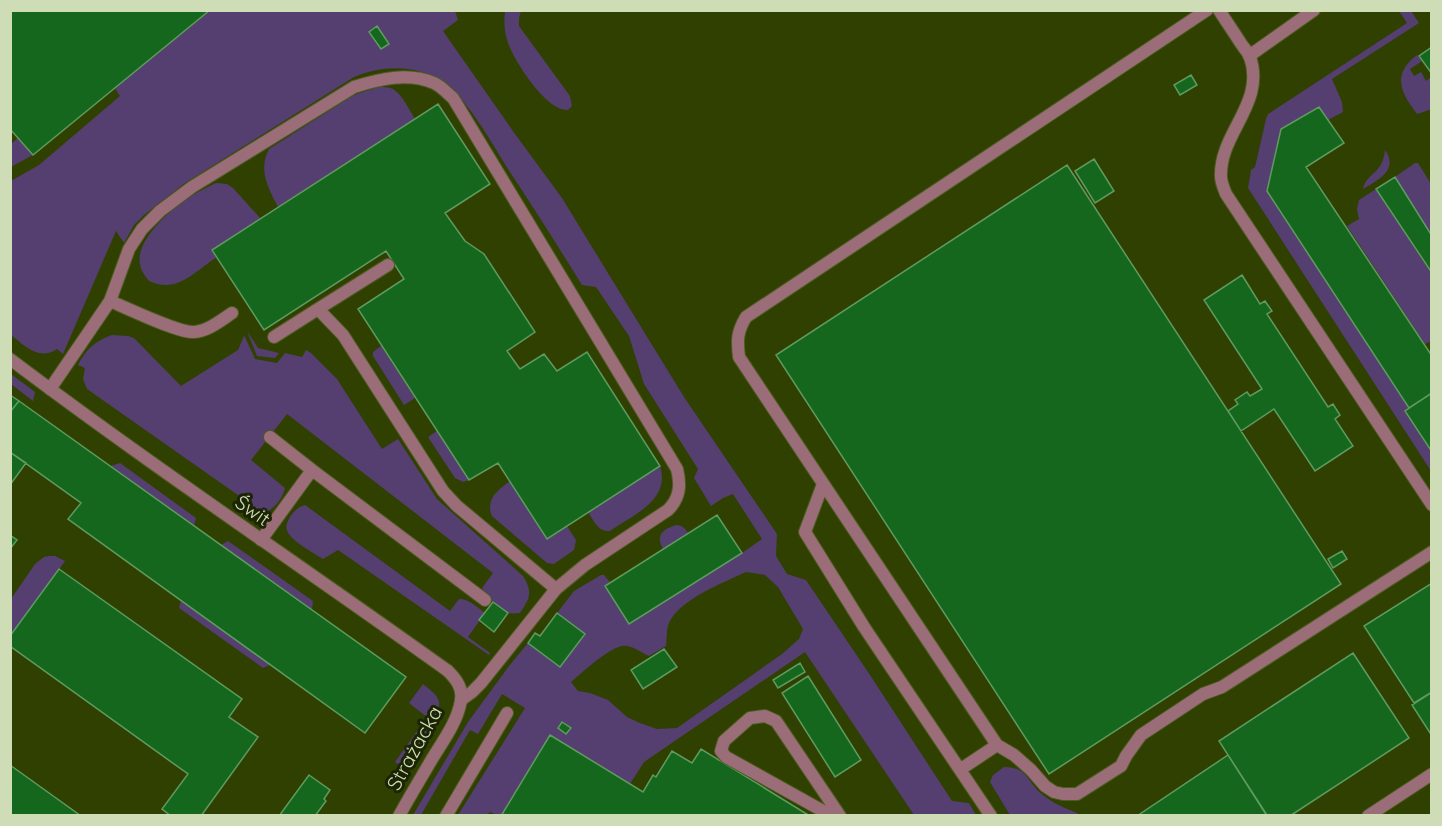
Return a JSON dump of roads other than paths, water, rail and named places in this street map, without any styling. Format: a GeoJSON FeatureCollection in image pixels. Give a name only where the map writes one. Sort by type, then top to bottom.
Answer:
{"type":"FeatureCollection","features":[{"type":"Feature","properties":{"kind":"street"},"geometry":{"type":"LineString","coordinates":[[1207,10],[746,317],[739,329],[737,342],[739,357],[998,745],[1014,755],[1045,786],[1063,794],[1077,794],[1121,766],[1142,735],[1150,729],[1203,694],[1222,687],[1431,552]]}},
{"type":"Feature","properties":{"kind":"street"},"geometry":{"type":"LineString","coordinates":[[1219,10],[1249,56],[1254,79],[1242,118],[1229,140],[1223,160],[1221,177],[1226,194],[1431,505]]}},
{"type":"Feature","properties":{"kind":"street"},"geometry":{"type":"LineString","coordinates":[[1249,56],[1314,10]]}},
{"type":"Feature","properties":{"kind":"street"},"geometry":{"type":"LineString","coordinates":[[50,389],[110,301],[129,249],[142,228],[160,211],[192,187],[354,87],[384,78],[415,78],[435,84],[453,98],[677,469],[679,480],[678,497],[674,504],[585,565],[556,589],[481,683],[461,700]]}},
{"type":"Feature","properties":{"kind":"street"},"geometry":{"type":"LineString","coordinates":[[274,337],[388,265]]}},
{"type":"Feature","properties":{"kind":"street"},"geometry":{"type":"LineString","coordinates":[[110,301],[173,328],[192,332],[210,327],[232,313]]}},
{"type":"Feature","properties":{"kind":"street"},"geometry":{"type":"LineString","coordinates":[[318,309],[343,335],[443,490],[457,506],[556,589]]}},
{"type":"Feature","properties":{"kind":"street","name":"Świt"},"geometry":{"type":"LineString","coordinates":[[10,360],[448,671],[457,680],[461,690],[461,700]]}},
{"type":"Feature","properties":{"kind":"street"},"geometry":{"type":"LineString","coordinates":[[270,437],[484,600]]}},
{"type":"Feature","properties":{"kind":"street"},"geometry":{"type":"LineString","coordinates":[[261,540],[312,470]]}},
{"type":"Feature","properties":{"kind":"street"},"geometry":{"type":"LineString","coordinates":[[823,484],[805,532],[864,627],[991,816]]}},
{"type":"Feature","properties":{"kind":"street","name":"Strażacka"},"geometry":{"type":"LineString","coordinates":[[399,816],[449,732],[461,700]]}},
{"type":"Feature","properties":{"kind":"street"},"geometry":{"type":"LineString","coordinates":[[446,816],[507,713]]}},
{"type":"Feature","properties":{"kind":"street"},"geometry":{"type":"LineString","coordinates":[[832,816],[726,758],[721,751],[723,741],[750,718],[765,716],[776,721],[840,816]]}},
{"type":"Feature","properties":{"kind":"street"},"geometry":{"type":"LineString","coordinates":[[961,769],[998,745]]}},
{"type":"Feature","properties":{"kind":"street"},"geometry":{"type":"LineString","coordinates":[[1368,816],[1431,774]]}}]}
